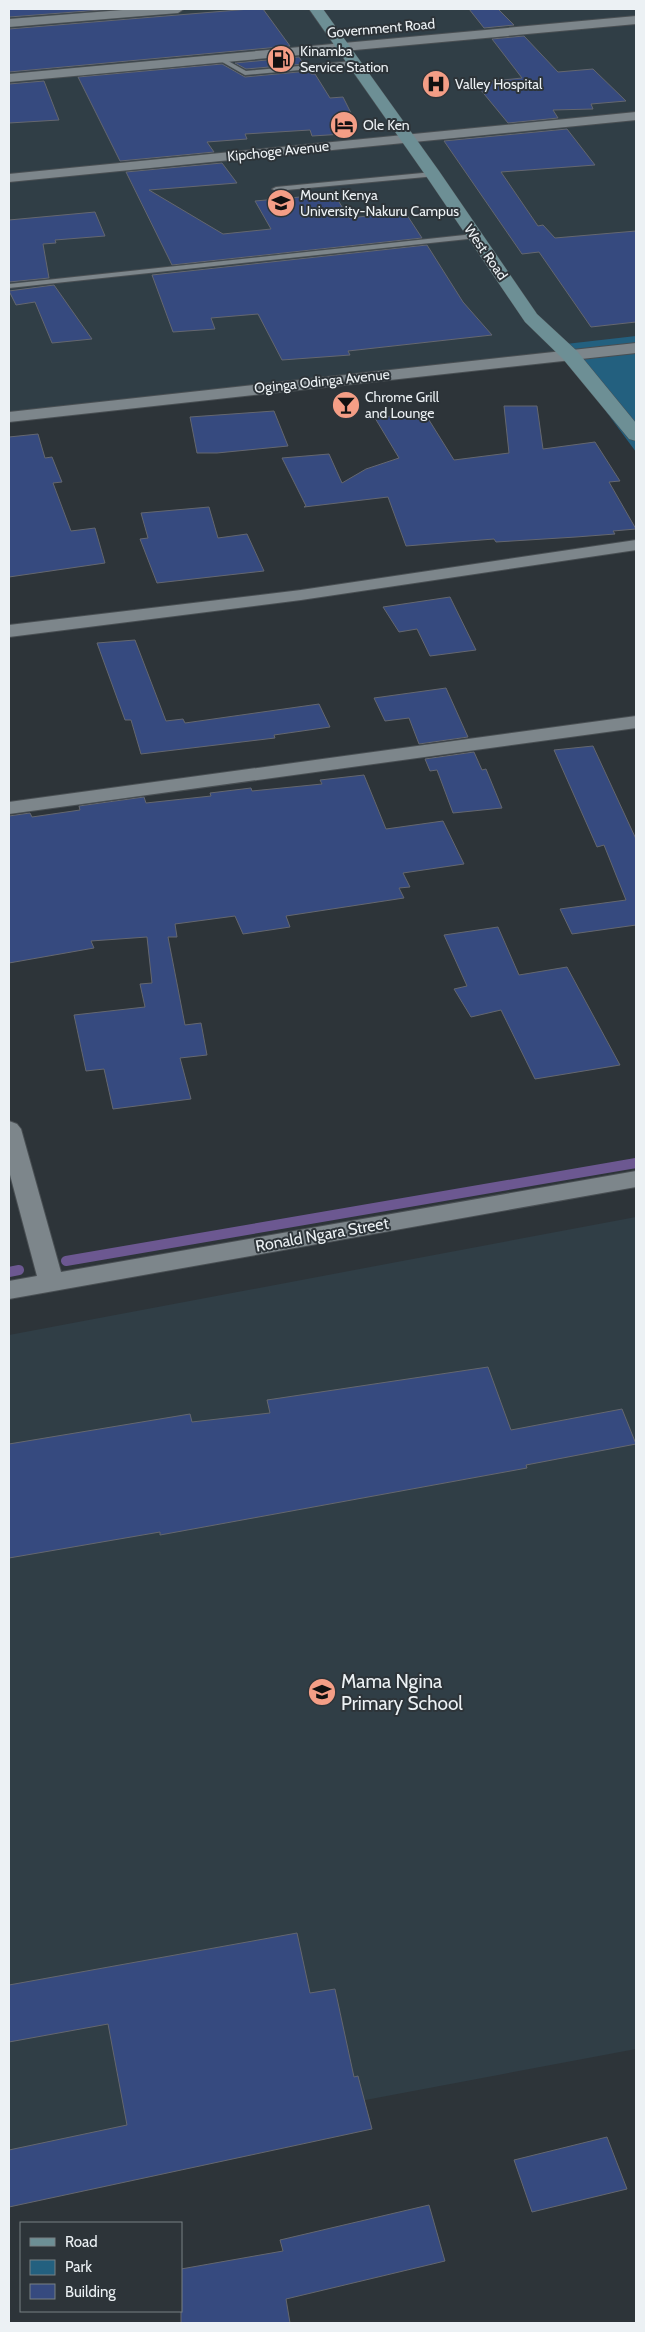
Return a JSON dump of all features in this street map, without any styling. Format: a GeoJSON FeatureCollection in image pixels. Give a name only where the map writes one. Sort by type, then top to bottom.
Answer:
{"type":"FeatureCollection","features":[{"type":"Feature","properties":{"kind":"street"},"geometry":{"type":"LineString","coordinates":[[9,23],[178,9]]}},
{"type":"Feature","properties":{"kind":"street","name":"West Road"},"geometry":{"type":"LineString","coordinates":[[316,9],[408,138],[531,318],[570,355],[636,434]]}},
{"type":"Feature","properties":{"kind":"street","name":"Government Road"},"geometry":{"type":"LineString","coordinates":[[9,78],[636,20]]}},
{"type":"Feature","properties":{"kind":"street","name":"Kipchoge Avenue"},"geometry":{"type":"LineString","coordinates":[[9,178],[636,116]]}},
{"type":"Feature","properties":{"kind":"street","name":"Oginga Odinga Avenue"},"geometry":{"type":"LineString","coordinates":[[9,417],[636,348]]}},
{"type":"Feature","properties":{"kind":"street"},"geometry":{"type":"LineString","coordinates":[[9,631],[302,595],[636,546]]}},
{"type":"Feature","properties":{"kind":"street"},"geometry":{"type":"LineString","coordinates":[[9,808],[636,722]]}},
{"type":"Feature","properties":{"kind":"street"},"geometry":{"type":"LineString","coordinates":[[9,1130],[51,1282]]}},
{"type":"Feature","properties":{"kind":"street","name":"Ronald Ngara Street"},"geometry":{"type":"LineString","coordinates":[[9,1290],[636,1179]]}},
{"type":"Feature","properties":{"kind":"lane"},"geometry":{"type":"LineString","coordinates":[[219,58],[238,70],[251,73],[353,62]]}},
{"type":"Feature","properties":{"kind":"lane"},"geometry":{"type":"LineString","coordinates":[[276,189],[433,174]]}},
{"type":"Feature","properties":{"kind":"lane"},"geometry":{"type":"LineString","coordinates":[[9,286],[474,236]]}},
{"type":"Feature","properties":{"kind":"shaded area"},"geometry":{"type":"Polygon","coordinates":[[[9,9],[636,9],[636,342],[9,414],[9,9]]]}},
{"type":"Feature","properties":{"kind":"shaded area","name":"Mama Ngina Primary School"},"geometry":{"type":"Polygon","coordinates":[[[636,1217],[636,2049],[9,2167],[9,1335],[636,1217]]]}},
{"type":"Feature","properties":{"kind":"green space"},"geometry":{"type":"Polygon","coordinates":[[[636,336],[636,452],[557,345],[636,336]]]}},
{"type":"Feature","properties":{"kind":"building"},"geometry":{"type":"Polygon","coordinates":[[[9,9],[114,9],[9,17],[9,9]]]}},
{"type":"Feature","properties":{"kind":"building"},"geometry":{"type":"Polygon","coordinates":[[[263,9],[290,46],[9,72],[9,29],[263,9]]]}},
{"type":"Feature","properties":{"kind":"building"},"geometry":{"type":"Polygon","coordinates":[[[469,9],[498,9],[514,25],[484,28],[469,9]]]}},
{"type":"Feature","properties":{"kind":"building"},"geometry":{"type":"Polygon","coordinates":[[[524,36],[558,72],[593,69],[626,101],[591,104],[593,109],[553,110],[558,118],[508,123],[475,83],[522,78],[492,39],[524,36]]]}},
{"type":"Feature","properties":{"kind":"building"},"geometry":{"type":"Polygon","coordinates":[[[299,57],[304,64],[246,69],[235,63],[299,57]]]}},
{"type":"Feature","properties":{"kind":"building"},"geometry":{"type":"Polygon","coordinates":[[[222,64],[245,77],[309,71],[311,74],[315,74],[330,98],[343,97],[357,125],[344,134],[312,136],[310,130],[245,134],[247,139],[207,142],[214,152],[120,161],[78,77],[222,64]]]}},
{"type":"Feature","properties":{"kind":"building"},"geometry":{"type":"Polygon","coordinates":[[[44,81],[59,120],[9,123],[9,84],[44,81]]]}},
{"type":"Feature","properties":{"kind":"building"},"geometry":{"type":"Polygon","coordinates":[[[567,129],[595,165],[501,172],[538,226],[543,225],[555,238],[636,231],[636,322],[591,327],[539,252],[522,254],[444,141],[567,129]]]}},
{"type":"Feature","properties":{"kind":"building"},"geometry":{"type":"Polygon","coordinates":[[[222,163],[237,183],[149,190],[223,234],[271,229],[255,201],[334,194],[349,218],[405,212],[422,238],[172,265],[126,172],[222,163]]]}},
{"type":"Feature","properties":{"kind":"building"},"geometry":{"type":"Polygon","coordinates":[[[95,212],[105,236],[55,240],[56,243],[43,244],[49,278],[9,282],[9,220],[95,212]]]}},
{"type":"Feature","properties":{"kind":"building"},"geometry":{"type":"Polygon","coordinates":[[[427,245],[463,302],[492,335],[348,351],[350,355],[282,360],[258,314],[211,318],[215,329],[173,332],[152,275],[427,245]]]}},
{"type":"Feature","properties":{"kind":"building"},"geometry":{"type":"Polygon","coordinates":[[[54,285],[92,339],[52,343],[35,302],[16,305],[9,291],[54,285]]]}},
{"type":"Feature","properties":{"kind":"building"},"geometry":{"type":"Polygon","coordinates":[[[504,406],[537,406],[543,449],[595,442],[620,481],[609,482],[636,529],[613,531],[615,534],[576,537],[496,542],[494,539],[406,546],[388,497],[304,507],[306,506],[282,458],[329,454],[342,483],[366,469],[399,458],[375,418],[424,412],[454,460],[509,453],[504,406]]]}},
{"type":"Feature","properties":{"kind":"building"},"geometry":{"type":"Polygon","coordinates":[[[274,411],[288,446],[217,453],[197,453],[190,417],[274,411]]]}},
{"type":"Feature","properties":{"kind":"building"},"geometry":{"type":"Polygon","coordinates":[[[38,434],[45,458],[52,457],[62,482],[53,483],[71,531],[95,528],[105,563],[9,577],[9,437],[38,434]]]}},
{"type":"Feature","properties":{"kind":"building"},"geometry":{"type":"Polygon","coordinates":[[[209,507],[218,538],[247,534],[264,571],[157,583],[140,539],[148,538],[141,513],[209,507]]]}},
{"type":"Feature","properties":{"kind":"building"},"geometry":{"type":"Polygon","coordinates":[[[450,597],[476,650],[430,656],[417,629],[399,632],[383,607],[450,597]]]}},
{"type":"Feature","properties":{"kind":"building"},"geometry":{"type":"Polygon","coordinates":[[[135,640],[166,721],[183,719],[185,723],[319,704],[330,727],[274,735],[275,738],[141,754],[131,720],[125,720],[97,643],[135,640]]]}},
{"type":"Feature","properties":{"kind":"building"},"geometry":{"type":"Polygon","coordinates":[[[446,688],[468,737],[419,744],[409,718],[385,721],[374,698],[446,688]]]}},
{"type":"Feature","properties":{"kind":"building"},"geometry":{"type":"Polygon","coordinates":[[[593,746],[636,839],[636,925],[572,934],[560,909],[626,900],[604,845],[597,847],[554,750],[593,746]]]}},
{"type":"Feature","properties":{"kind":"building"},"geometry":{"type":"Polygon","coordinates":[[[474,752],[482,770],[486,769],[502,808],[453,813],[437,770],[430,771],[425,759],[474,752]]]}},
{"type":"Feature","properties":{"kind":"building"},"geometry":{"type":"Polygon","coordinates":[[[364,775],[386,829],[443,821],[464,864],[403,873],[410,887],[399,888],[404,898],[286,916],[290,927],[243,934],[235,916],[175,924],[177,937],[168,937],[185,1025],[201,1023],[207,1055],[180,1058],[191,1099],[113,1109],[104,1069],[86,1071],[74,1015],[145,1007],[140,984],[152,983],[147,937],[91,941],[94,948],[9,963],[9,816],[30,813],[32,817],[80,810],[79,806],[144,797],[146,803],[211,796],[210,793],[251,788],[252,791],[322,784],[320,780],[364,775]]]}},
{"type":"Feature","properties":{"kind":"building"},"geometry":{"type":"Polygon","coordinates":[[[498,927],[519,975],[567,967],[620,1065],[535,1079],[501,1010],[471,1017],[454,989],[467,986],[444,935],[498,927]]]}},
{"type":"Feature","properties":{"kind":"building"},"geometry":{"type":"Polygon","coordinates":[[[488,1367],[511,1430],[622,1409],[636,1444],[526,1465],[527,1468],[160,1535],[160,1532],[9,1558],[9,1444],[190,1414],[192,1422],[270,1413],[267,1400],[488,1367]]]}},
{"type":"Feature","properties":{"kind":"building"},"geometry":{"type":"Polygon","coordinates":[[[297,1933],[310,1993],[335,1989],[354,2077],[358,2076],[372,2129],[9,2207],[9,2150],[127,2125],[108,2024],[9,2042],[9,1985],[297,1933]]]}},
{"type":"Feature","properties":{"kind":"building"},"geometry":{"type":"Polygon","coordinates":[[[607,2137],[627,2189],[532,2212],[514,2160],[607,2137]]]}},
{"type":"Feature","properties":{"kind":"building"},"geometry":{"type":"Polygon","coordinates":[[[429,2205],[445,2261],[286,2299],[290,2323],[181,2323],[182,2269],[283,2251],[280,2240],[429,2205]]]}},
{"type":"Feature","properties":{"kind":"waterway"},"geometry":{"type":"LineString","coordinates":[[66,1261],[636,1163]]}},
{"type":"Feature","properties":{"kind":"waterway"},"geometry":{"type":"LineString","coordinates":[[9,1272],[19,1270]]}},
{"type":"Feature","properties":{"kind":"place","name":"Kinamba Service Station"},"geometry":{"type":"Point","coordinates":[281,59]}},
{"type":"Feature","properties":{"kind":"place","name":"Valley Hospital"},"geometry":{"type":"Point","coordinates":[436,84]}},
{"type":"Feature","properties":{"kind":"place","name":"Ole Ken"},"geometry":{"type":"Point","coordinates":[344,125]}},
{"type":"Feature","properties":{"kind":"place","name":"Mount Kenya University-Nakuru Campus"},"geometry":{"type":"Point","coordinates":[281,203]}},
{"type":"Feature","properties":{"kind":"place","name":"Chrome Grill and Lounge"},"geometry":{"type":"Point","coordinates":[346,405]}},
{"type":"Feature","properties":{"kind":"place","name":"Mama Ngina Primary School"},"geometry":{"type":"Point","coordinates":[322,1692]}}]}
